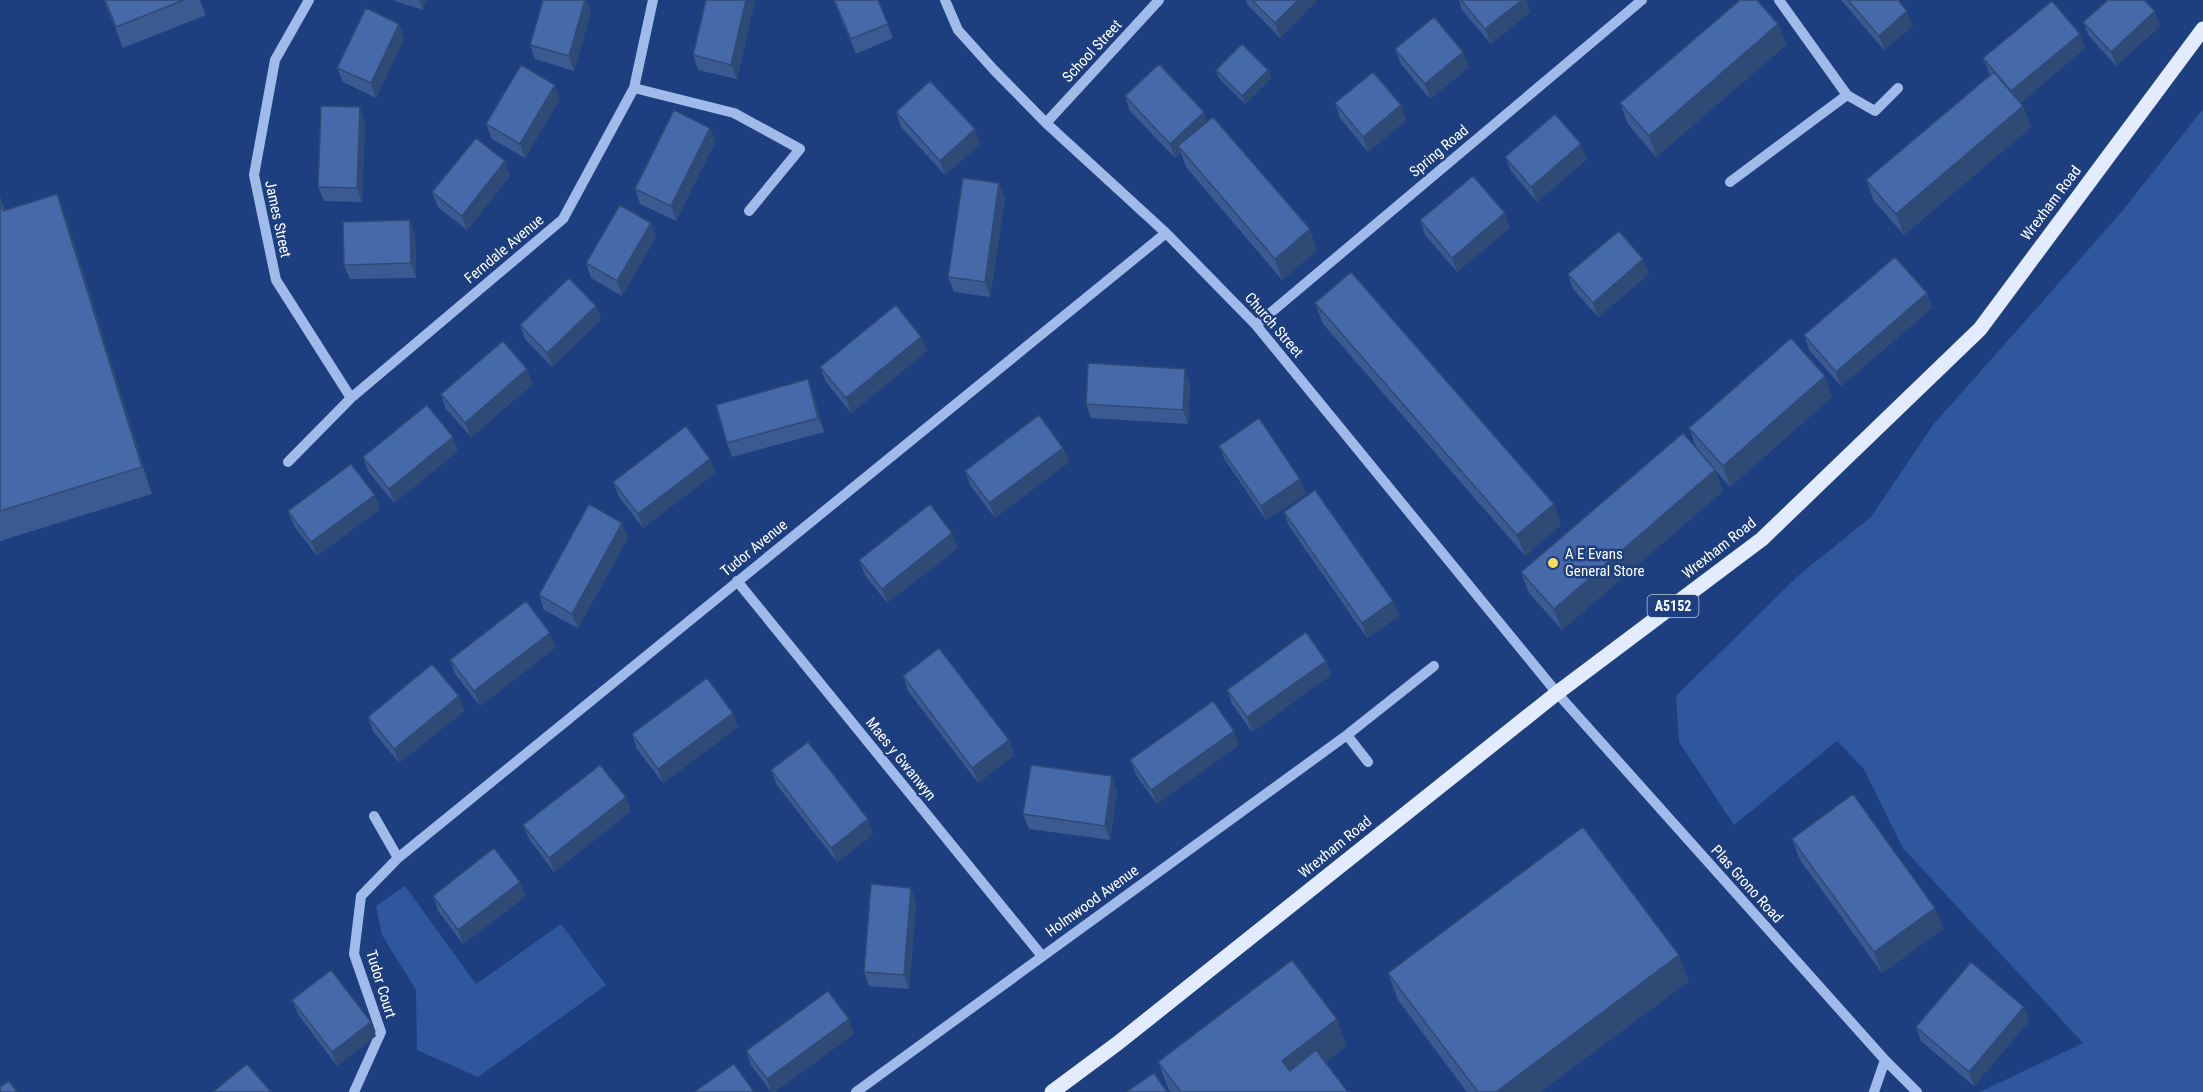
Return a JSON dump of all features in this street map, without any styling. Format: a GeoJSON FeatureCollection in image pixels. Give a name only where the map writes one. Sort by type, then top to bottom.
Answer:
{"type":"FeatureCollection","features":[{"type":"Feature","properties":{"kind":"main road","name":"Wrexham Road"},"geometry":{"type":"LineString","coordinates":[[1052,1092],[1118,1043],[1557,693],[1762,539],[1980,329],[2203,29]]}},
{"type":"Feature","properties":{"kind":"street","name":"James Street"},"geometry":{"type":"LineString","coordinates":[[309,0],[275,60],[254,175],[276,280],[351,398]]}},
{"type":"Feature","properties":{"kind":"street","name":"Ferndale Avenue"},"geometry":{"type":"LineString","coordinates":[[288,462],[351,398],[563,219],[634,88],[653,0]]}},
{"type":"Feature","properties":{"kind":"street","name":"Church Street"},"geometry":{"type":"LineString","coordinates":[[945,0],[958,30],[1046,123],[1166,233],[1256,325],[1557,693]]}},
{"type":"Feature","properties":{"kind":"street","name":"School Street"},"geometry":{"type":"LineString","coordinates":[[1046,123],[1159,0]]}},
{"type":"Feature","properties":{"kind":"street","name":"Spring Road"},"geometry":{"type":"LineString","coordinates":[[1256,325],[1642,0]]}},
{"type":"Feature","properties":{"kind":"street"},"geometry":{"type":"LineString","coordinates":[[1779,0],[1847,95],[1875,111],[1898,88]]}},
{"type":"Feature","properties":{"kind":"street"},"geometry":{"type":"LineString","coordinates":[[634,88],[734,112],[800,149],[749,211]]}},
{"type":"Feature","properties":{"kind":"street"},"geometry":{"type":"LineString","coordinates":[[1730,182],[1847,95]]}},
{"type":"Feature","properties":{"kind":"street","name":"Tudor Avenue"},"geometry":{"type":"LineString","coordinates":[[398,858],[1166,233]]}},
{"type":"Feature","properties":{"kind":"street","name":"Maes y Gwanwyn"},"geometry":{"type":"LineString","coordinates":[[737,581],[1042,956]]}},
{"type":"Feature","properties":{"kind":"street","name":"Holmwood Avenue"},"geometry":{"type":"LineString","coordinates":[[856,1092],[1347,735],[1434,666]]}},
{"type":"Feature","properties":{"kind":"street","name":"Plas Grono Road"},"geometry":{"type":"LineString","coordinates":[[1557,693],[1885,1060],[1917,1092]]}},
{"type":"Feature","properties":{"kind":"street"},"geometry":{"type":"LineString","coordinates":[[1347,735],[1368,762]]}},
{"type":"Feature","properties":{"kind":"street"},"geometry":{"type":"LineString","coordinates":[[374,816],[398,858]]}},
{"type":"Feature","properties":{"kind":"street","name":"Tudor Court"},"geometry":{"type":"LineString","coordinates":[[354,1092],[381,1032],[354,954],[361,896],[398,858]]}},
{"type":"Feature","properties":{"kind":"street"},"geometry":{"type":"LineString","coordinates":[[1874,1092],[1885,1060]]}},
{"type":"Feature","properties":{"kind":"shaded area"},"geometry":{"type":"Polygon","coordinates":[[[2203,109],[2203,1092],[1980,1092],[2083,1043],[1902,847],[1864,769],[1837,741],[1734,825],[1679,742],[1676,696],[1799,575],[1871,517],[1933,425],[2119,215],[2203,109]]]}},
{"type":"Feature","properties":{"kind":"shaded area"},"geometry":{"type":"Polygon","coordinates":[[[405,886],[476,984],[561,924],[606,985],[478,1077],[417,1050],[416,990],[382,935],[376,906],[405,886]]]}},
{"type":"Feature","properties":{"kind":"building"},"geometry":{"type":"Polygon","coordinates":[[[105,0],[184,0],[116,27],[105,0]]]}},
{"type":"Feature","properties":{"kind":"building"},"geometry":{"type":"Polygon","coordinates":[[[543,0],[585,0],[569,56],[530,45],[543,0]]]}},
{"type":"Feature","properties":{"kind":"building"},"geometry":{"type":"Polygon","coordinates":[[[706,0],[746,0],[731,65],[693,55],[706,0]]]}},
{"type":"Feature","properties":{"kind":"building"},"geometry":{"type":"Polygon","coordinates":[[[834,0],[878,0],[888,24],[851,39],[834,0]]]}},
{"type":"Feature","properties":{"kind":"building"},"geometry":{"type":"Polygon","coordinates":[[[1252,0],[1298,0],[1275,23],[1252,0]]]}},
{"type":"Feature","properties":{"kind":"building"},"geometry":{"type":"Polygon","coordinates":[[[1461,0],[1522,0],[1485,29],[1461,0]]]}},
{"type":"Feature","properties":{"kind":"building"},"geometry":{"type":"Polygon","coordinates":[[[1740,0],[1757,0],[1778,24],[1649,136],[1620,103],[1740,0]]]}},
{"type":"Feature","properties":{"kind":"building"},"geometry":{"type":"Polygon","coordinates":[[[1848,0],[1898,0],[1907,11],[1879,36],[1848,0]]]}},
{"type":"Feature","properties":{"kind":"building"},"geometry":{"type":"Polygon","coordinates":[[[2108,0],[2144,0],[2155,11],[2111,52],[2083,22],[2108,0]]]}},
{"type":"Feature","properties":{"kind":"building"},"geometry":{"type":"Polygon","coordinates":[[[2052,1],[2080,34],[2011,91],[1983,58],[2052,1]]]}},
{"type":"Feature","properties":{"kind":"building"},"geometry":{"type":"Polygon","coordinates":[[[366,8],[399,24],[371,83],[337,68],[366,8]]]}},
{"type":"Feature","properties":{"kind":"building"},"geometry":{"type":"Polygon","coordinates":[[[1434,17],[1463,52],[1425,84],[1395,49],[1434,17]]]}},
{"type":"Feature","properties":{"kind":"building"},"geometry":{"type":"Polygon","coordinates":[[[1242,44],[1268,70],[1242,96],[1216,70],[1242,44]]]}},
{"type":"Feature","properties":{"kind":"building"},"geometry":{"type":"Polygon","coordinates":[[[1159,64],[1204,112],[1170,144],[1125,96],[1159,64]]]}},
{"type":"Feature","properties":{"kind":"building"},"geometry":{"type":"Polygon","coordinates":[[[521,65],[555,85],[520,144],[486,124],[521,65]]]}},
{"type":"Feature","properties":{"kind":"building"},"geometry":{"type":"Polygon","coordinates":[[[1373,72],[1401,105],[1363,137],[1335,103],[1373,72]]]}},
{"type":"Feature","properties":{"kind":"building"},"geometry":{"type":"Polygon","coordinates":[[[1994,72],[2023,106],[1896,214],[1866,180],[1994,72]]]}},
{"type":"Feature","properties":{"kind":"building"},"geometry":{"type":"Polygon","coordinates":[[[930,81],[975,129],[940,161],[896,112],[930,81]]]}},
{"type":"Feature","properties":{"kind":"building"},"geometry":{"type":"Polygon","coordinates":[[[321,106],[360,107],[357,188],[318,187],[321,106]]]}},
{"type":"Feature","properties":{"kind":"building"},"geometry":{"type":"Polygon","coordinates":[[[674,110],[710,128],[671,206],[635,189],[674,110]]]}},
{"type":"Feature","properties":{"kind":"building"},"geometry":{"type":"Polygon","coordinates":[[[1555,114],[1581,144],[1531,187],[1505,157],[1555,114]]]}},
{"type":"Feature","properties":{"kind":"building"},"geometry":{"type":"Polygon","coordinates":[[[1213,117],[1310,229],[1275,259],[1178,146],[1213,117]]]}},
{"type":"Feature","properties":{"kind":"building"},"geometry":{"type":"Polygon","coordinates":[[[476,138],[505,161],[462,216],[432,192],[476,138]]]}},
{"type":"Feature","properties":{"kind":"building"},"geometry":{"type":"Polygon","coordinates":[[[1473,176],[1505,213],[1452,258],[1420,220],[1473,176]]]}},
{"type":"Feature","properties":{"kind":"building"},"geometry":{"type":"Polygon","coordinates":[[[963,178],[999,183],[985,282],[948,277],[963,178]]]}},
{"type":"Feature","properties":{"kind":"building"},"geometry":{"type":"Polygon","coordinates":[[[57,194],[142,467],[0,511],[0,200],[3,211],[57,194]]]}},
{"type":"Feature","properties":{"kind":"building"},"geometry":{"type":"Polygon","coordinates":[[[620,205],[651,223],[617,281],[586,263],[620,205]]]}},
{"type":"Feature","properties":{"kind":"building"},"geometry":{"type":"Polygon","coordinates":[[[410,220],[411,263],[344,265],[343,222],[410,220]]]}},
{"type":"Feature","properties":{"kind":"building"},"geometry":{"type":"Polygon","coordinates":[[[1619,231],[1643,259],[1593,303],[1568,274],[1619,231]]]}},
{"type":"Feature","properties":{"kind":"building"},"geometry":{"type":"Polygon","coordinates":[[[1895,257],[1927,293],[1836,372],[1804,335],[1895,257]]]}},
{"type":"Feature","properties":{"kind":"building"},"geometry":{"type":"Polygon","coordinates":[[[1351,272],[1554,504],[1517,535],[1315,303],[1351,272]]]}},
{"type":"Feature","properties":{"kind":"building"},"geometry":{"type":"Polygon","coordinates":[[[569,278],[596,306],[547,353],[520,325],[569,278]]]}},
{"type":"Feature","properties":{"kind":"building"},"geometry":{"type":"Polygon","coordinates":[[[896,305],[921,337],[846,398],[820,367],[896,305]]]}},
{"type":"Feature","properties":{"kind":"building"},"geometry":{"type":"Polygon","coordinates":[[[1791,338],[1825,376],[1723,466],[1689,428],[1791,338]]]}},
{"type":"Feature","properties":{"kind":"building"},"geometry":{"type":"Polygon","coordinates":[[[503,341],[527,369],[465,423],[441,394],[503,341]]]}},
{"type":"Feature","properties":{"kind":"building"},"geometry":{"type":"Polygon","coordinates":[[[1088,363],[1185,369],[1183,410],[1086,404],[1088,363]]]}},
{"type":"Feature","properties":{"kind":"building"},"geometry":{"type":"Polygon","coordinates":[[[808,379],[818,418],[727,443],[716,405],[808,379]]]}},
{"type":"Feature","properties":{"kind":"building"},"geometry":{"type":"Polygon","coordinates":[[[427,405],[453,437],[389,489],[363,457],[427,405]]]}},
{"type":"Feature","properties":{"kind":"building"},"geometry":{"type":"Polygon","coordinates":[[[1039,415],[1063,448],[989,503],[965,471],[1039,415]]]}},
{"type":"Feature","properties":{"kind":"building"},"geometry":{"type":"Polygon","coordinates":[[[1259,418],[1300,479],[1261,506],[1219,446],[1259,418]]]}},
{"type":"Feature","properties":{"kind":"building"},"geometry":{"type":"Polygon","coordinates":[[[686,426],[710,459],[638,514],[613,482],[686,426]]]}},
{"type":"Feature","properties":{"kind":"building"},"geometry":{"type":"Polygon","coordinates":[[[1683,433],[1715,470],[1554,609],[1521,572],[1683,433]]]}},
{"type":"Feature","properties":{"kind":"building"},"geometry":{"type":"Polygon","coordinates":[[[351,464],[375,495],[311,542],[288,511],[351,464]]]}},
{"type":"Feature","properties":{"kind":"building"},"geometry":{"type":"Polygon","coordinates":[[[1315,490],[1393,601],[1362,623],[1284,512],[1315,490]]]}},
{"type":"Feature","properties":{"kind":"building"},"geometry":{"type":"Polygon","coordinates":[[[589,504],[622,523],[572,614],[539,595],[589,504]]]}},
{"type":"Feature","properties":{"kind":"building"},"geometry":{"type":"Polygon","coordinates":[[[930,504],[952,533],[882,589],[859,560],[930,504]]]}},
{"type":"Feature","properties":{"kind":"building"},"geometry":{"type":"Polygon","coordinates":[[[526,601],[550,633],[474,691],[450,660],[526,601]]]}},
{"type":"Feature","properties":{"kind":"building"},"geometry":{"type":"Polygon","coordinates":[[[1306,632],[1326,661],[1247,717],[1227,690],[1306,632]]]}},
{"type":"Feature","properties":{"kind":"building"},"geometry":{"type":"Polygon","coordinates":[[[939,648],[1009,740],[972,768],[903,676],[939,648]]]}},
{"type":"Feature","properties":{"kind":"building"},"geometry":{"type":"Polygon","coordinates":[[[432,664],[459,696],[394,749],[368,717],[432,664]]]}},
{"type":"Feature","properties":{"kind":"building"},"geometry":{"type":"Polygon","coordinates":[[[707,678],[733,713],[658,769],[632,734],[707,678]]]}},
{"type":"Feature","properties":{"kind":"building"},"geometry":{"type":"Polygon","coordinates":[[[1213,701],[1234,731],[1151,790],[1130,760],[1213,701]]]}},
{"type":"Feature","properties":{"kind":"building"},"geometry":{"type":"Polygon","coordinates":[[[808,742],[868,819],[831,848],[771,770],[808,742]]]}},
{"type":"Feature","properties":{"kind":"building"},"geometry":{"type":"Polygon","coordinates":[[[600,765],[626,797],[549,858],[523,825],[600,765]]]}},
{"type":"Feature","properties":{"kind":"building"},"geometry":{"type":"Polygon","coordinates":[[[1031,765],[1112,776],[1105,826],[1023,814],[1031,765]]]}},
{"type":"Feature","properties":{"kind":"building"},"geometry":{"type":"Polygon","coordinates":[[[1853,794],[1935,908],[1874,952],[1792,839],[1853,794]]]}},
{"type":"Feature","properties":{"kind":"building"},"geometry":{"type":"Polygon","coordinates":[[[1583,827],[1679,955],[1496,1092],[1478,1092],[1388,973],[1583,827]]]}},
{"type":"Feature","properties":{"kind":"building"},"geometry":{"type":"Polygon","coordinates":[[[494,848],[520,882],[458,930],[433,896],[494,848]]]}},
{"type":"Feature","properties":{"kind":"building"},"geometry":{"type":"Polygon","coordinates":[[[871,884],[911,888],[904,975],[864,972],[871,884]]]}},
{"type":"Feature","properties":{"kind":"building"},"geometry":{"type":"Polygon","coordinates":[[[1292,960],[1337,1019],[1282,1061],[1290,1071],[1316,1050],[1348,1092],[1181,1092],[1158,1062],[1292,960]]]}},
{"type":"Feature","properties":{"kind":"building"},"geometry":{"type":"Polygon","coordinates":[[[1971,962],[2024,1007],[1969,1072],[1916,1027],[1971,962]]]}},
{"type":"Feature","properties":{"kind":"building"},"geometry":{"type":"Polygon","coordinates":[[[331,970],[371,1022],[332,1052],[292,1000],[331,970]]]}},
{"type":"Feature","properties":{"kind":"building"},"geometry":{"type":"Polygon","coordinates":[[[828,991],[849,1019],[767,1079],[746,1051],[828,991]]]}},
{"type":"Feature","properties":{"kind":"building"},"geometry":{"type":"Polygon","coordinates":[[[247,1064],[271,1092],[213,1092],[247,1064]]]}},
{"type":"Feature","properties":{"kind":"building"},"geometry":{"type":"Polygon","coordinates":[[[734,1064],[754,1092],[694,1092],[734,1064]]]}},
{"type":"Feature","properties":{"kind":"building"},"geometry":{"type":"Polygon","coordinates":[[[1154,1073],[1167,1092],[1126,1092],[1154,1073]]]}},
{"type":"Feature","properties":{"kind":"building"},"geometry":{"type":"Polygon","coordinates":[[[9,1081],[17,1092],[0,1092],[0,1087],[9,1081]]]}},
{"type":"Feature","properties":{"kind":"place","name":"A E Evans General Store"},"geometry":{"type":"Point","coordinates":[1553,563]}}]}
